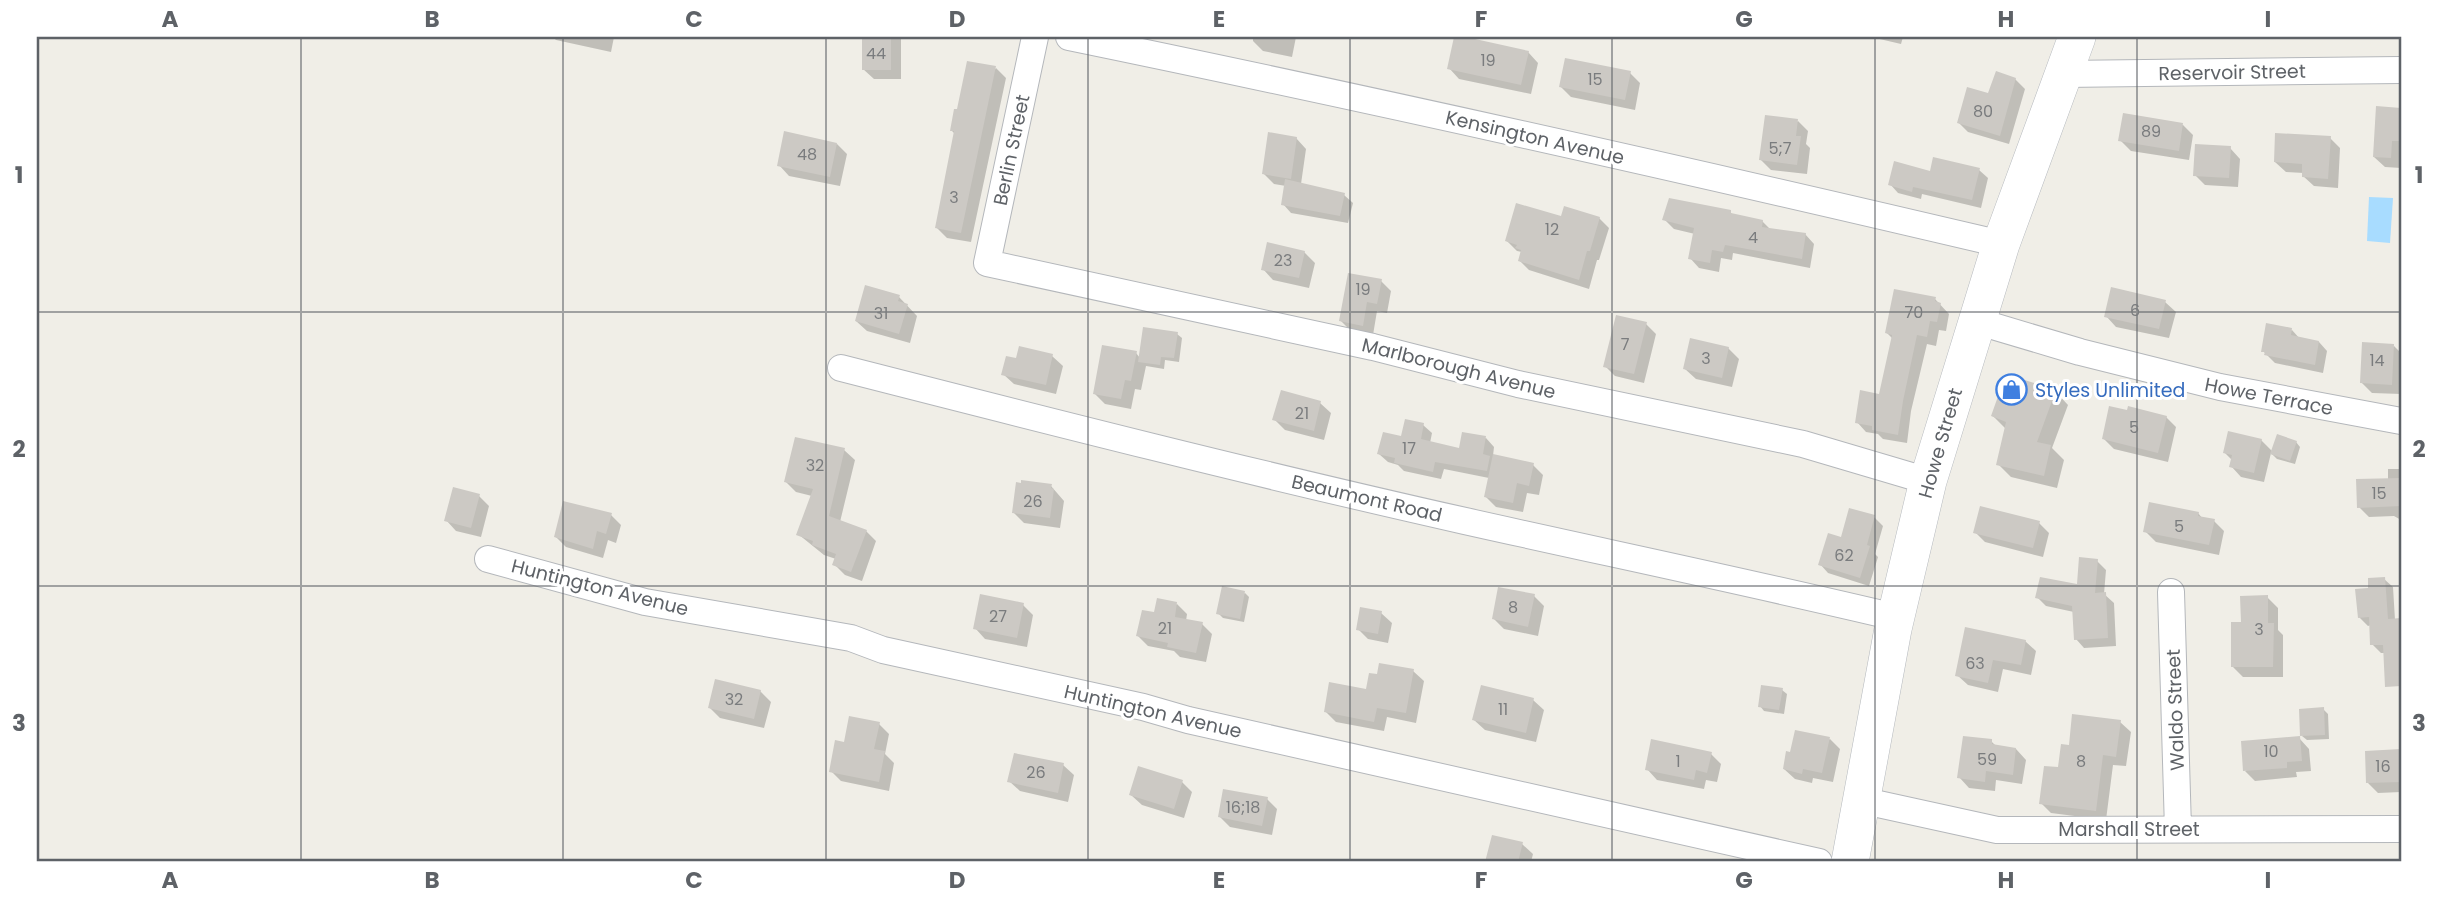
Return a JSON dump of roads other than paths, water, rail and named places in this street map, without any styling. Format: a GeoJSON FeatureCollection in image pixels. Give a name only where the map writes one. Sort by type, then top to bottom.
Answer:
{"type":"FeatureCollection","features":[{"type":"Feature","properties":{"kind":"main road","name":"Howe Street"},"geometry":{"type":"LineString","coordinates":[[1850,862],[1895,617],[1928,481],[2001,244],[2077,37]]}},
{"type":"Feature","properties":{"kind":"street","name":"Berlin Street"},"geometry":{"type":"LineString","coordinates":[[987,263],[1035,37]]}},
{"type":"Feature","properties":{"kind":"street","name":"Kensington Avenue"},"geometry":{"type":"LineString","coordinates":[[1069,37],[1297,83],[2001,244]]}},
{"type":"Feature","properties":{"kind":"street","name":"Reservoir Street"},"geometry":{"type":"LineString","coordinates":[[2063,74],[2401,70]]}},
{"type":"Feature","properties":{"kind":"street","name":"Marlborough Avenue"},"geometry":{"type":"LineString","coordinates":[[987,263],[1373,347],[1518,384],[1803,444],[1928,481]]}},
{"type":"Feature","properties":{"kind":"street","name":"Howe Terrace"},"geometry":{"type":"LineString","coordinates":[[1976,321],[2080,352],[2220,387],[2401,421]]}},
{"type":"Feature","properties":{"kind":"street","name":"Beaumont Road"},"geometry":{"type":"LineString","coordinates":[[841,368],[1214,463],[1467,522],[1752,582],[1895,617]]}},
{"type":"Feature","properties":{"kind":"street","name":"Huntington Avenue"},"geometry":{"type":"LineString","coordinates":[[488,559],[645,602],[851,638],[883,650],[1819,862]]}},
{"type":"Feature","properties":{"kind":"street","name":"Waldo Street"},"geometry":{"type":"LineString","coordinates":[[2172,592],[2178,829]]}},
{"type":"Feature","properties":{"kind":"street","name":"Marshall Street"},"geometry":{"type":"LineString","coordinates":[[1860,800],[1997,830],[2401,829]]}},
{"type":"Feature","properties":{"kind":"water"},"geometry":{"type":"Polygon","coordinates":[[[2369,197],[2393,198],[2390,243],[2367,241],[2369,197]]]}},
{"type":"Feature","properties":{"kind":"place","name":"Styles Unlimited"},"geometry":{"type":"Point","coordinates":[2012,390]}}]}
